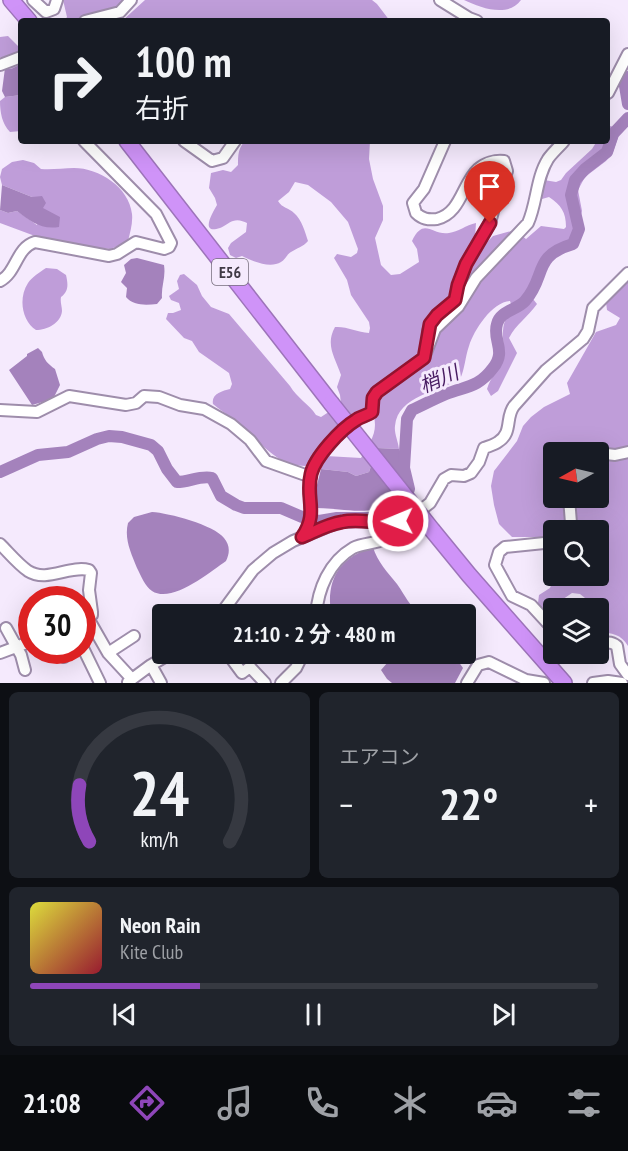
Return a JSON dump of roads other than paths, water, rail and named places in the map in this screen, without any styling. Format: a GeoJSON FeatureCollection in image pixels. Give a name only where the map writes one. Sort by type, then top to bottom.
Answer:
{"type":"FeatureCollection","features":[{"type":"Feature","properties":{"kind":"highway"},"geometry":{"type":"LineString","coordinates":[[11,0],[26,18]]}},
{"type":"Feature","properties":{"kind":"highway","name":"E56"},"geometry":{"type":"LineString","coordinates":[[129,144],[433,531],[564,683]]}},
{"type":"Feature","properties":{"kind":"street"},"geometry":{"type":"LineString","coordinates":[[33,0],[46,12],[54,9],[57,0]]}},
{"type":"Feature","properties":{"kind":"street"},"geometry":{"type":"LineString","coordinates":[[97,18],[120,12],[131,0]]}},
{"type":"Feature","properties":{"kind":"street"},"geometry":{"type":"LineString","coordinates":[[440,0],[469,18]]}},
{"type":"Feature","properties":{"kind":"street"},"geometry":{"type":"LineString","coordinates":[[610,89],[628,54]]}},
{"type":"Feature","properties":{"kind":"street"},"geometry":{"type":"LineString","coordinates":[[0,76],[0,67],[18,58]]}},
{"type":"Feature","properties":{"kind":"street"},"geometry":{"type":"LineString","coordinates":[[0,281],[9,273],[24,248],[35,242],[109,256],[117,254],[136,242],[164,249],[169,248],[171,243],[156,214],[87,144]]}},
{"type":"Feature","properties":{"kind":"street"},"geometry":{"type":"LineString","coordinates":[[188,144],[212,161],[224,158],[233,144]]}},
{"type":"Feature","properties":{"kind":"street"},"geometry":{"type":"LineString","coordinates":[[427,349],[426,342],[430,324],[455,300],[466,264],[490,223],[507,171],[504,161],[491,161],[473,176],[459,201],[447,215],[434,219],[423,218],[416,213],[413,202],[424,189],[444,144]]}},
{"type":"Feature","properties":{"kind":"street"},"geometry":{"type":"LineString","coordinates":[[302,537],[311,517],[311,477],[319,457],[354,420],[372,412],[373,398],[377,392],[424,358],[435,329],[458,307],[476,278],[528,223],[533,212],[542,173],[548,159],[561,144]]}},
{"type":"Feature","properties":{"kind":"street"},"geometry":{"type":"LineString","coordinates":[[317,604],[325,577],[341,558],[354,548],[386,538],[405,519],[425,508],[444,479],[471,474],[484,448],[497,443],[504,437],[508,430],[510,411],[546,370],[583,339],[591,323],[593,308],[628,273]]}},
{"type":"Feature","properties":{"kind":"street"},"geometry":{"type":"LineString","coordinates":[[0,410],[37,412],[69,396],[126,405],[136,403],[144,396],[159,396],[180,405],[204,409],[221,417],[250,440],[266,461],[311,477]]}},
{"type":"Feature","properties":{"kind":"street"},"geometry":{"type":"LineString","coordinates":[[609,454],[628,452]]}},
{"type":"Feature","properties":{"kind":"street"},"geometry":{"type":"LineString","coordinates":[[228,604],[253,570],[273,554],[302,537],[339,522],[361,521],[378,524],[405,519]]}},
{"type":"Feature","properties":{"kind":"street"},"geometry":{"type":"LineString","coordinates":[[543,543],[505,547],[499,552],[495,565],[512,596],[531,604],[543,620]]}},
{"type":"Feature","properties":{"kind":"street"},"geometry":{"type":"LineString","coordinates":[[0,544],[23,567],[36,575],[49,575],[70,569],[89,570],[91,573],[89,586]]}},
{"type":"Feature","properties":{"kind":"street"},"geometry":{"type":"LineString","coordinates":[[6,628],[25,670]]}},
{"type":"Feature","properties":{"kind":"street"},"geometry":{"type":"LineString","coordinates":[[96,636],[129,681],[152,664],[162,683]]}},
{"type":"Feature","properties":{"kind":"street"},"geometry":{"type":"LineString","coordinates":[[108,653],[134,636]]}},
{"type":"Feature","properties":{"kind":"street"},"geometry":{"type":"LineString","coordinates":[[609,642],[617,646],[620,664],[628,675]]}},
{"type":"Feature","properties":{"kind":"street"},"geometry":{"type":"LineString","coordinates":[[0,653],[16,647]]}},
{"type":"Feature","properties":{"kind":"street"},"geometry":{"type":"LineString","coordinates":[[467,683],[478,665],[489,662],[526,680],[544,683]]}},
{"type":"Feature","properties":{"kind":"street"},"geometry":{"type":"LineString","coordinates":[[91,664],[100,683]]}},
{"type":"Feature","properties":{"kind":"street"},"geometry":{"type":"LineString","coordinates":[[235,664],[242,673],[250,667],[265,683]]}},
{"type":"Feature","properties":{"kind":"street"},"geometry":{"type":"LineString","coordinates":[[281,683],[298,664]]}},
{"type":"Feature","properties":{"kind":"street"},"geometry":{"type":"LineString","coordinates":[[593,683],[608,681],[622,683]]}},
{"type":"Feature","properties":{"kind":"waterway","name":"梢川"},"geometry":{"type":"LineString","coordinates":[[628,77],[625,86],[628,104]]}},
{"type":"Feature","properties":{"kind":"waterway","name":"梢川"},"geometry":{"type":"LineString","coordinates":[[610,143],[613,134],[628,118]]}},
{"type":"Feature","properties":{"kind":"waterway","name":"梢川"},"geometry":{"type":"LineString","coordinates":[[0,472],[38,455],[68,452],[109,436],[122,437],[151,445],[158,451],[177,482],[204,477],[212,478],[221,496],[244,508],[281,508],[319,521],[337,518],[371,518],[401,505],[409,489],[404,468],[407,419],[412,410],[477,383],[493,368],[499,356],[496,335],[499,320],[505,313],[525,301],[551,254],[573,244],[579,229],[571,195],[575,180],[607,152],[610,144]]}}]}
